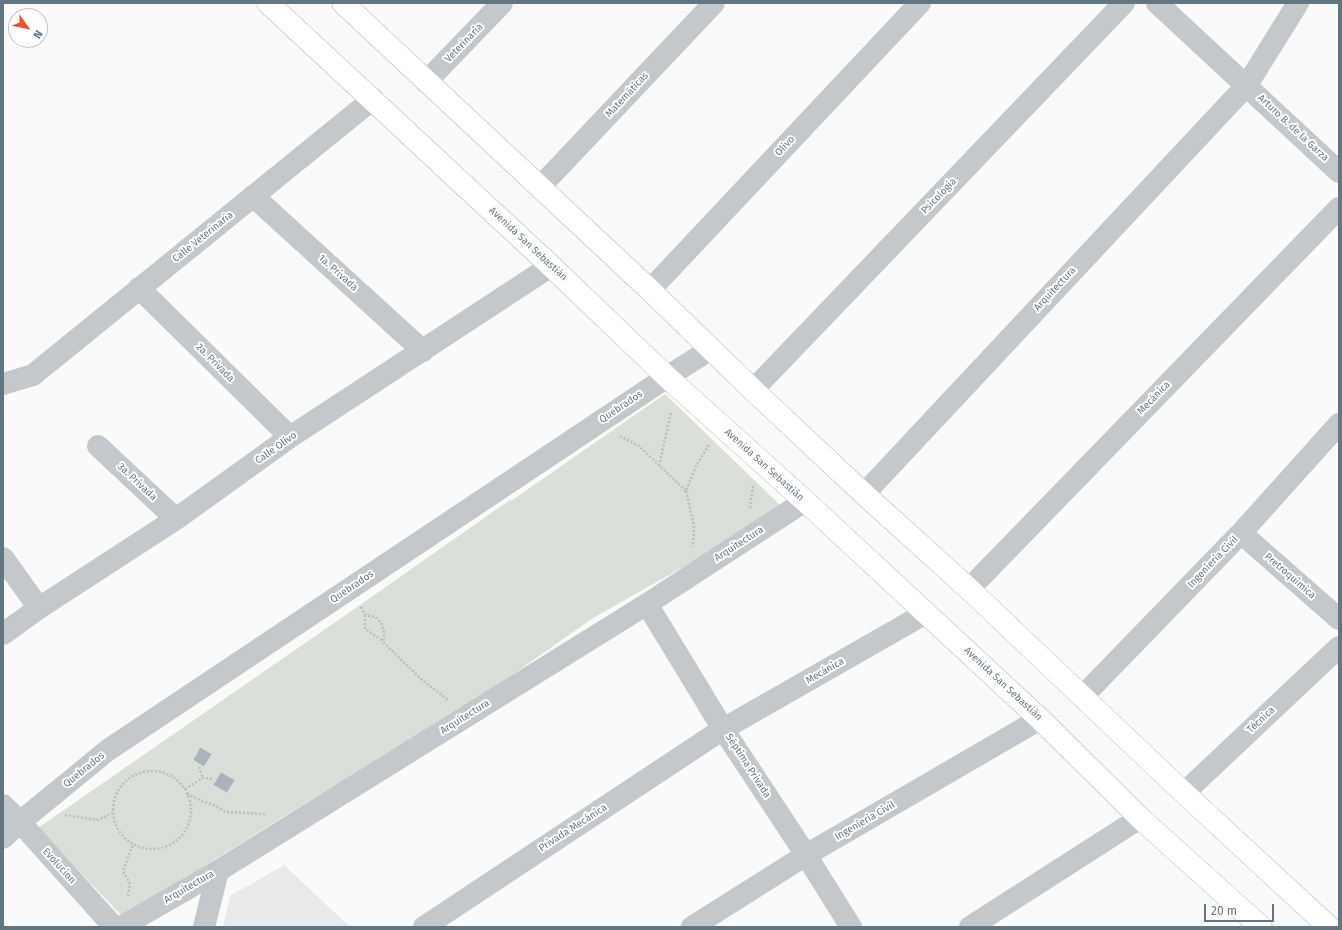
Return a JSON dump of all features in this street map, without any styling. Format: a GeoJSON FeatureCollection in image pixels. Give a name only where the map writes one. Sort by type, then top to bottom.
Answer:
{"type":"FeatureCollection","features":[{"type":"Feature","properties":{"kind":"main road","name":"Avenida San Sebastián"},"geometry":{"type":"LineString","coordinates":[[268,3],[373,99],[667,377],[805,501],[1040,719],[1140,818],[1261,927]]}},
{"type":"Feature","properties":{"kind":"main road"},"geometry":{"type":"LineString","coordinates":[[343,3],[650,290],[753,390],[864,494],[969,588],[1082,697],[1329,927]]}},
{"type":"Feature","properties":{"kind":"street","name":"Veterinaria"},"geometry":{"type":"LineString","coordinates":[[426,82],[502,3]]}},
{"type":"Feature","properties":{"kind":"street","name":"Matemáticas"},"geometry":{"type":"LineString","coordinates":[[540,188],[714,3]]}},
{"type":"Feature","properties":{"kind":"street","name":"Olivo"},"geometry":{"type":"LineString","coordinates":[[650,290],[920,3]]}},
{"type":"Feature","properties":{"kind":"street","name":"Psicología"},"geometry":{"type":"LineString","coordinates":[[753,390],[1124,3]]}},
{"type":"Feature","properties":{"kind":"street","name":"Arturo B. de la Garza"},"geometry":{"type":"LineString","coordinates":[[1157,3],[1339,172]]}},
{"type":"Feature","properties":{"kind":"street"},"geometry":{"type":"LineString","coordinates":[[1247,85],[1298,3]]}},
{"type":"Feature","properties":{"kind":"street","name":"Arquitectura"},"geometry":{"type":"LineString","coordinates":[[864,494],[1247,85]]}},
{"type":"Feature","properties":{"kind":"street","name":"Calle Veterinaria"},"geometry":{"type":"LineString","coordinates":[[3,384],[33,374],[373,99]]}},
{"type":"Feature","properties":{"kind":"street","name":"1a. Privada"},"geometry":{"type":"LineString","coordinates":[[253,196],[423,351]]}},
{"type":"Feature","properties":{"kind":"street","name":"Mecánica"},"geometry":{"type":"LineString","coordinates":[[969,588],[1339,208]]}},
{"type":"Feature","properties":{"kind":"street","name":"Calle Olivo"},"geometry":{"type":"LineString","coordinates":[[3,634],[39,608],[176,519],[290,437],[551,266]]}},
{"type":"Feature","properties":{"kind":"street","name":"2a. Privada"},"geometry":{"type":"LineString","coordinates":[[139,288],[290,437]]}},
{"type":"Feature","properties":{"kind":"street","name":"Quebrados"},"geometry":{"type":"LineString","coordinates":[[3,838],[20,822],[108,750],[711,349]]}},
{"type":"Feature","properties":{"kind":"street","name":"Ingenieria Civil"},"geometry":{"type":"LineString","coordinates":[[1082,697],[1241,533],[1339,424]]}},
{"type":"Feature","properties":{"kind":"street","name":"3a. Privada"},"geometry":{"type":"LineString","coordinates":[[98,446],[176,519]]}},
{"type":"Feature","properties":{"kind":"street","name":"Arquitectura"},"geometry":{"type":"LineString","coordinates":[[121,927],[218,871],[647,604],[805,501]]}},
{"type":"Feature","properties":{"kind":"street","name":"Pretroquimica"},"geometry":{"type":"LineString","coordinates":[[1241,533],[1339,619]]}},
{"type":"Feature","properties":{"kind":"street"},"geometry":{"type":"LineString","coordinates":[[3,558],[39,608]]}},
{"type":"Feature","properties":{"kind":"street","name":"Séptima Privada"},"geometry":{"type":"LineString","coordinates":[[647,604],[723,729],[851,927]]}},
{"type":"Feature","properties":{"kind":"street","name":"Mecánica"},"geometry":{"type":"LineString","coordinates":[[723,729],[926,613]]}},
{"type":"Feature","properties":{"kind":"street","name":"Técnica"},"geometry":{"type":"LineString","coordinates":[[1184,793],[1339,647]]}},
{"type":"Feature","properties":{"kind":"street","name":"Ingenieria Civil"},"geometry":{"type":"LineString","coordinates":[[692,927],[806,856],[1040,719]]}},
{"type":"Feature","properties":{"kind":"street","name":"Privada Mecánica"},"geometry":{"type":"LineString","coordinates":[[424,927],[723,729]]}},
{"type":"Feature","properties":{"kind":"street","name":"Evolucion"},"geometry":{"type":"LineString","coordinates":[[3,805],[114,927]]}},
{"type":"Feature","properties":{"kind":"street"},"geometry":{"type":"LineString","coordinates":[[970,927],[1140,818]]}},
{"type":"Feature","properties":{"kind":"street"},"geometry":{"type":"LineString","coordinates":[[204,927],[218,871]]}},
{"type":"Feature","properties":{"kind":"path"},"geometry":{"type":"LineString","coordinates":[[659,466],[671,409]]}},
{"type":"Feature","properties":{"kind":"path"},"geometry":{"type":"LineString","coordinates":[[619,435],[639,446],[686,491],[694,527],[693,548]]}},
{"type":"Feature","properties":{"kind":"path"},"geometry":{"type":"LineString","coordinates":[[686,491],[697,464],[712,440]]}},
{"type":"Feature","properties":{"kind":"path"},"geometry":{"type":"LineString","coordinates":[[748,512],[753,479]]}},
{"type":"Feature","properties":{"kind":"path"},"geometry":{"type":"LineString","coordinates":[[360,605],[365,615],[366,629],[383,642],[422,680],[446,698],[450,703]]}},
{"type":"Feature","properties":{"kind":"path"},"geometry":{"type":"LineString","coordinates":[[365,615],[375,617],[381,622],[384,632],[383,642]]}},
{"type":"Feature","properties":{"kind":"path"},"geometry":{"type":"LineString","coordinates":[[199,768],[203,778]]}},
{"type":"Feature","properties":{"kind":"path"},"geometry":{"type":"LineString","coordinates":[[145,771],[156,771],[168,774],[177,780],[185,789],[187,794],[190,801],[191,814],[187,826],[180,837],[169,845],[157,849],[144,848],[133,844],[122,836],[115,824],[112,813],[113,802],[118,790],[124,782],[134,775],[145,771]]}},
{"type":"Feature","properties":{"kind":"path"},"geometry":{"type":"LineString","coordinates":[[185,789],[203,778],[214,779]]}},
{"type":"Feature","properties":{"kind":"path"},"geometry":{"type":"LineString","coordinates":[[187,794],[216,806],[226,812],[270,814]]}},
{"type":"Feature","properties":{"kind":"path"},"geometry":{"type":"LineString","coordinates":[[59,814],[98,820],[112,813]]}},
{"type":"Feature","properties":{"kind":"path"},"geometry":{"type":"LineString","coordinates":[[128,897],[130,884],[123,871],[133,844]]}},
{"type":"Feature","properties":{"kind":"shaded area"},"geometry":{"type":"Polygon","coordinates":[[[665,394],[781,506],[692,562],[593,618],[458,713],[286,815],[123,917],[38,828],[510,500],[511,501],[665,394]]]}},
{"type":"Feature","properties":{"kind":"shaded area"},"geometry":{"type":"Polygon","coordinates":[[[284,865],[350,927],[223,927],[230,896],[284,865]]]}},
{"type":"Feature","properties":{"kind":"building"},"geometry":{"type":"Polygon","coordinates":[[[200,747],[212,754],[204,767],[193,760],[200,747]]]}},
{"type":"Feature","properties":{"kind":"building"},"geometry":{"type":"Polygon","coordinates":[[[221,772],[235,780],[227,793],[213,785],[221,772]]]}}]}
